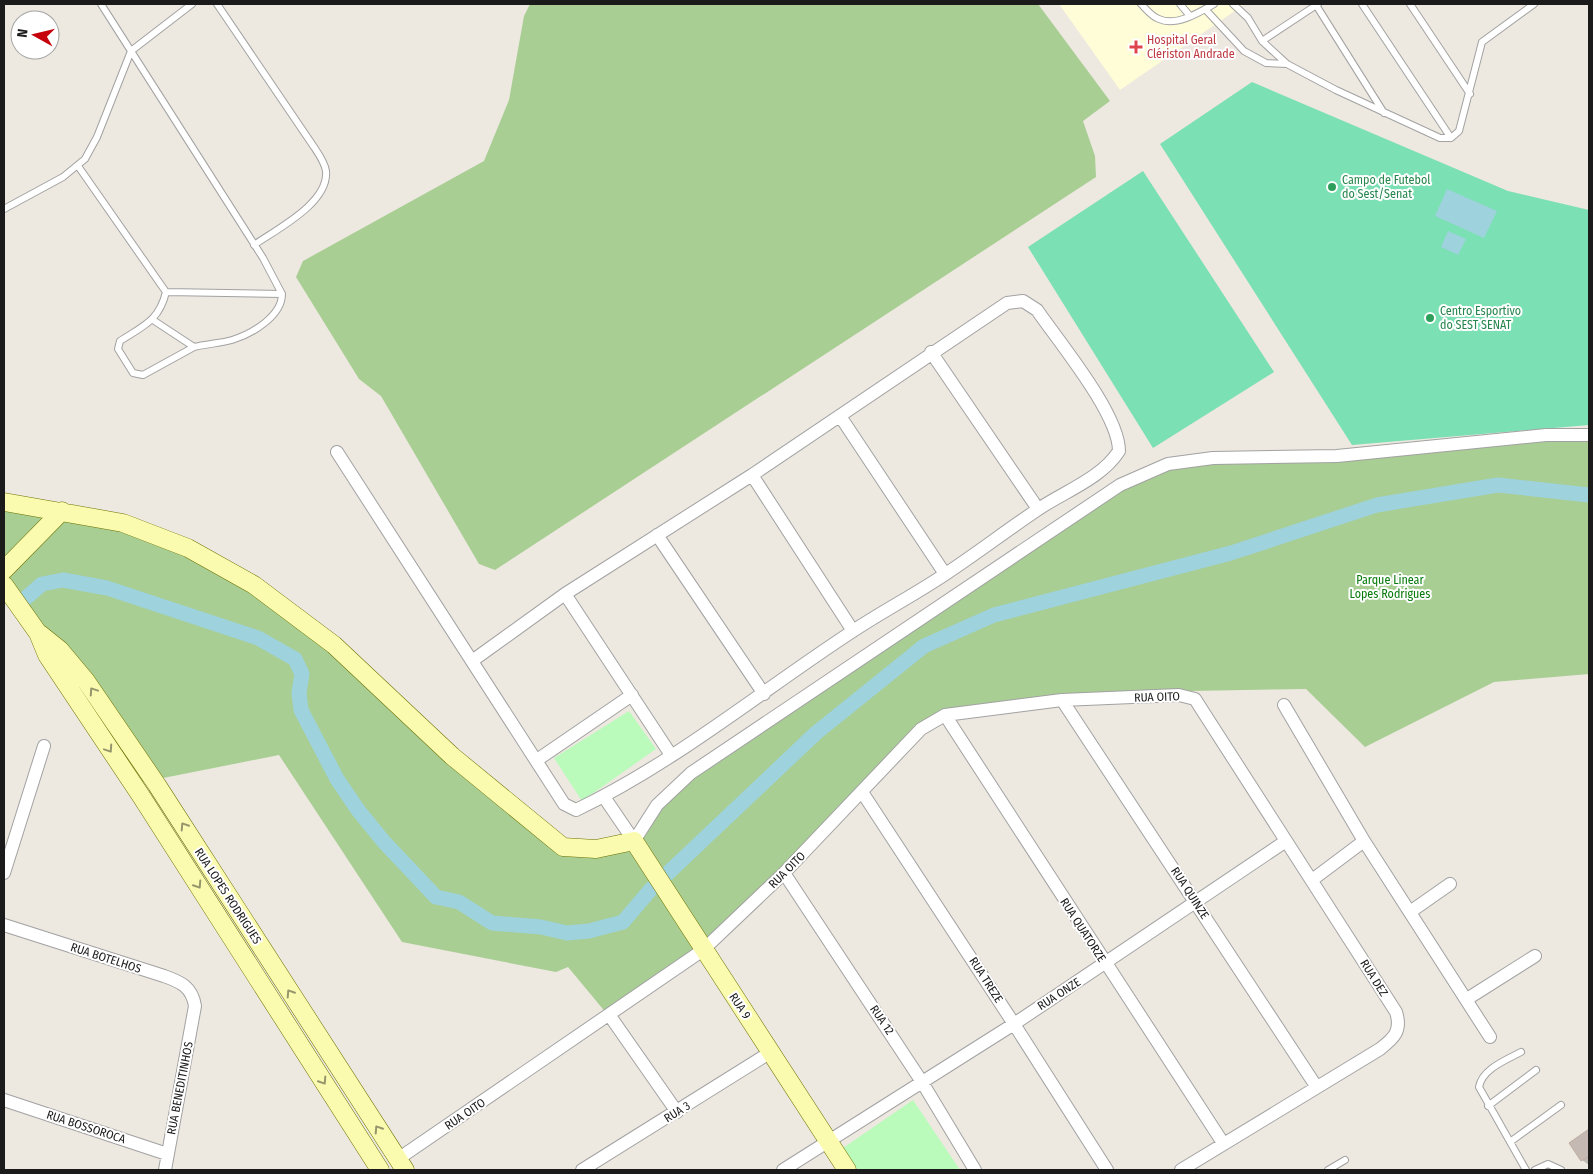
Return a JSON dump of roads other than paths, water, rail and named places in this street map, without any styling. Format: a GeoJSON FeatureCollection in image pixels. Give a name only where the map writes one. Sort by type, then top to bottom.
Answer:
{"type":"FeatureCollection","features":[{"type":"Feature","properties":{"kind":"street"},"geometry":{"type":"LineString","coordinates":[[337,452],[472,660],[537,760],[569,808],[576,810],[604,797],[671,755],[764,694],[853,631],[946,574],[1038,510],[1101,470],[1119,451],[1119,442],[1096,396],[1037,310],[1023,301],[1014,301],[999,307],[752,475],[565,594],[472,660]]}},
{"type":"Feature","properties":{"kind":"street"},"geometry":{"type":"LineString","coordinates":[[932,352],[1038,510]]}},
{"type":"Feature","properties":{"kind":"street"},"geometry":{"type":"LineString","coordinates":[[840,416],[946,574]]}},
{"type":"Feature","properties":{"kind":"street"},"geometry":{"type":"LineString","coordinates":[[4,502],[123,523],[188,548],[254,585],[351,659],[452,756],[563,847],[596,849],[634,841],[657,805],[691,773],[1120,485],[1168,464],[1213,458],[1337,456],[1546,435],[1589,435]]}},
{"type":"Feature","properties":{"kind":"street"},"geometry":{"type":"LineString","coordinates":[[752,475],[853,631]]}},
{"type":"Feature","properties":{"kind":"street"},"geometry":{"type":"LineString","coordinates":[[4,570],[62,511]]}},
{"type":"Feature","properties":{"kind":"street"},"geometry":{"type":"LineString","coordinates":[[657,535],[764,694]]}},
{"type":"Feature","properties":{"kind":"street","name":"RUA LOPES RODRIGUES"},"geometry":{"type":"LineString","coordinates":[[6,591],[38,633],[60,650],[86,681],[157,785],[401,1165]]}},
{"type":"Feature","properties":{"kind":"street"},"geometry":{"type":"LineString","coordinates":[[565,594],[671,755]]}},
{"type":"Feature","properties":{"kind":"street","name":"RUA LOPES RODRIGUES"},"geometry":{"type":"LineString","coordinates":[[38,633],[47,655],[141,796],[380,1170]]}},
{"type":"Feature","properties":{"kind":"street"},"geometry":{"type":"LineString","coordinates":[[537,760],[632,695]]}},
{"type":"Feature","properties":{"kind":"street","name":"RUA OITO"},"geometry":{"type":"LineString","coordinates":[[401,1165],[703,950],[784,873],[921,729],[945,715],[1062,700],[1179,695],[1195,699],[1202,710]]}},
{"type":"Feature","properties":{"kind":"street","name":"RUA QUINZE"},"geometry":{"type":"LineString","coordinates":[[1062,700],[1316,1086]]}},
{"type":"Feature","properties":{"kind":"street"},"geometry":{"type":"LineString","coordinates":[[1284,705],[1364,841],[1490,1037]]}},
{"type":"Feature","properties":{"kind":"street","name":"RUA DEZ"},"geometry":{"type":"LineString","coordinates":[[1181,1170],[1316,1086],[1380,1049],[1394,1037],[1399,1029],[1396,1012],[1202,710]]}},
{"type":"Feature","properties":{"kind":"street","name":"RUA QUATORZE"},"geometry":{"type":"LineString","coordinates":[[945,715],[1223,1143]]}},
{"type":"Feature","properties":{"kind":"street"},"geometry":{"type":"LineString","coordinates":[[4,873],[44,746]]}},
{"type":"Feature","properties":{"kind":"street","name":"RUA TREZE"},"geometry":{"type":"LineString","coordinates":[[862,792],[1107,1170]]}},
{"type":"Feature","properties":{"kind":"street"},"geometry":{"type":"LineString","coordinates":[[604,797],[634,841]]}},
{"type":"Feature","properties":{"kind":"street","name":"RUA 9"},"geometry":{"type":"LineString","coordinates":[[634,841],[847,1170]]}},
{"type":"Feature","properties":{"kind":"street","name":"RUA ONZE"},"geometry":{"type":"LineString","coordinates":[[783,1170],[1014,1024],[1286,841]]}},
{"type":"Feature","properties":{"kind":"street"},"geometry":{"type":"LineString","coordinates":[[1312,880],[1364,841]]}},
{"type":"Feature","properties":{"kind":"street","name":"RUA 12"},"geometry":{"type":"LineString","coordinates":[[784,873],[922,1082],[975,1170]]}},
{"type":"Feature","properties":{"kind":"street"},"geometry":{"type":"LineString","coordinates":[[1410,912],[1450,884]]}},
{"type":"Feature","properties":{"kind":"street","name":"RUA BOTELHOS"},"geometry":{"type":"LineString","coordinates":[[4,925],[181,982],[189,989],[195,1006]]}},
{"type":"Feature","properties":{"kind":"street"},"geometry":{"type":"LineString","coordinates":[[1467,999],[1535,956]]}},
{"type":"Feature","properties":{"kind":"street","name":"RUA BENEDITINHOS"},"geometry":{"type":"LineString","coordinates":[[165,1170],[195,1006]]}},
{"type":"Feature","properties":{"kind":"street"},"geometry":{"type":"LineString","coordinates":[[610,1016],[677,1112]]}},
{"type":"Feature","properties":{"kind":"street"},"geometry":{"type":"LineString","coordinates":[[309,1059],[326,1048]]}},
{"type":"Feature","properties":{"kind":"street","name":"RUA 3"},"geometry":{"type":"LineString","coordinates":[[582,1170],[771,1052]]}},
{"type":"Feature","properties":{"kind":"street","name":"RUA BOSSOROCA"},"geometry":{"type":"LineString","coordinates":[[4,1100],[167,1154]]}},
{"type":"Feature","properties":{"kind":"lane"},"geometry":{"type":"LineString","coordinates":[[102,4],[254,245],[282,294],[282,301],[273,315],[249,333],[231,341],[194,347],[143,375],[133,373],[118,349],[120,341],[153,320],[166,292]]}},
{"type":"Feature","properties":{"kind":"lane"},"geometry":{"type":"LineString","coordinates":[[4,209],[22,201],[78,166],[85,159],[97,137],[131,51],[192,4]]}},
{"type":"Feature","properties":{"kind":"lane"},"geometry":{"type":"LineString","coordinates":[[217,4],[314,146],[326,170],[323,190],[314,202],[254,245]]}},
{"type":"Feature","properties":{"kind":"lane"},"geometry":{"type":"LineString","coordinates":[[1141,4],[1158,19],[1168,22],[1190,16],[1214,4]]}},
{"type":"Feature","properties":{"kind":"lane"},"geometry":{"type":"LineString","coordinates":[[1180,4],[1190,16]]}},
{"type":"Feature","properties":{"kind":"lane"},"geometry":{"type":"LineString","coordinates":[[1233,4],[1248,18],[1262,41],[1288,64],[1385,114],[1440,138],[1451,138],[1460,131],[1482,42],[1534,4]]}},
{"type":"Feature","properties":{"kind":"lane"},"geometry":{"type":"LineString","coordinates":[[1362,4],[1451,138]]}},
{"type":"Feature","properties":{"kind":"lane"},"geometry":{"type":"LineString","coordinates":[[1410,4],[1470,94]]}},
{"type":"Feature","properties":{"kind":"lane"},"geometry":{"type":"LineString","coordinates":[[1262,41],[1317,5],[1385,114]]}},
{"type":"Feature","properties":{"kind":"lane"},"geometry":{"type":"LineString","coordinates":[[1205,9],[1244,51],[1266,63],[1288,64]]}},
{"type":"Feature","properties":{"kind":"lane"},"geometry":{"type":"LineString","coordinates":[[78,166],[166,292]]}},
{"type":"Feature","properties":{"kind":"lane"},"geometry":{"type":"LineString","coordinates":[[166,292],[282,294]]}},
{"type":"Feature","properties":{"kind":"lane"},"geometry":{"type":"LineString","coordinates":[[153,320],[194,347]]}},
{"type":"Feature","properties":{"kind":"lane"},"geometry":{"type":"LineString","coordinates":[[1521,1052],[1488,1071],[1481,1080],[1479,1087],[1488,1106],[1526,1170]]}},
{"type":"Feature","properties":{"kind":"lane"},"geometry":{"type":"LineString","coordinates":[[1488,1106],[1536,1070]]}},
{"type":"Feature","properties":{"kind":"lane"},"geometry":{"type":"LineString","coordinates":[[1510,1142],[1560,1105]]}},
{"type":"Feature","properties":{"kind":"lane"},"geometry":{"type":"LineString","coordinates":[[1328,1170],[1345,1160]]}},
{"type":"Feature","properties":{"kind":"lane"},"geometry":{"type":"LineString","coordinates":[[1535,1170],[1548,1164],[1561,1170]]}},
{"type":"Feature","properties":{"kind":"water"},"geometry":{"type":"Polygon","coordinates":[[[1447,189],[1497,211],[1484,238],[1435,216],[1447,189]]]}},
{"type":"Feature","properties":{"kind":"water"},"geometry":{"type":"Polygon","coordinates":[[[1448,231],[1466,239],[1458,255],[1441,247],[1448,231]]]}},
{"type":"Feature","properties":{"kind":"waterway"},"geometry":{"type":"LineString","coordinates":[[667,874],[816,733],[924,646],[994,615],[1231,553],[1377,505],[1498,485],[1589,495]]}},
{"type":"Feature","properties":{"kind":"waterway"},"geometry":{"type":"LineString","coordinates":[[27,597],[42,584],[63,580],[107,588],[258,638],[295,659],[302,674],[299,693],[301,710],[337,779],[358,810],[384,842],[436,897],[459,902],[492,923],[541,927],[567,933],[589,931],[623,922],[651,889]]}},
{"type":"Feature","properties":{"kind":"place","name":"Hospital Geral Clériston Andrade"},"geometry":{"type":"Point","coordinates":[1136,47]}},
{"type":"Feature","properties":{"kind":"place","name":"Campo de Futebol do Sest/Senat"},"geometry":{"type":"Point","coordinates":[1332,187]}},
{"type":"Feature","properties":{"kind":"place","name":"Centro Esportivo do SEST SENAT"},"geometry":{"type":"Point","coordinates":[1430,318]}},
{"type":"Feature","properties":{"kind":"park label","name":"Parque Linear Lopes Rodrigues"},"geometry":{"type":"Point","coordinates":[1390,587]}}]}
